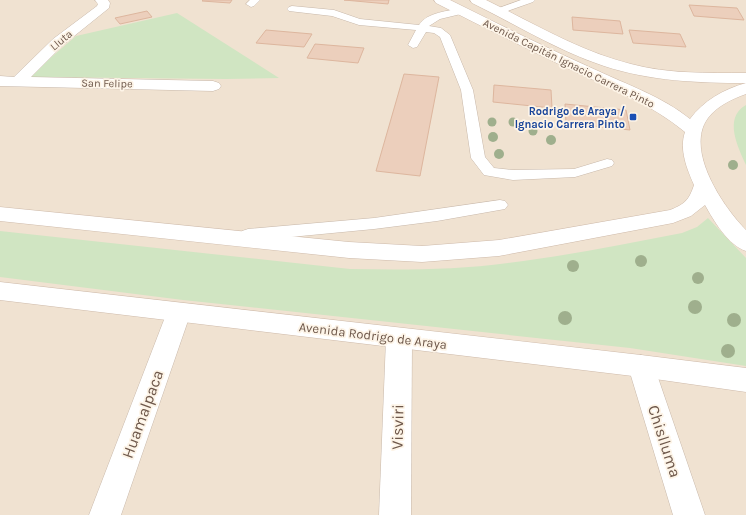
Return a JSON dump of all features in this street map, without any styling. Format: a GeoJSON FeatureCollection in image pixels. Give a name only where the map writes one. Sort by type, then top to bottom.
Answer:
{"type":"FeatureCollection","features":[{"type":"Feature","properties":{"kind":"street","name":"Lluta"},"geometry":{"type":"LineString","coordinates":[[17,82],[58,42],[102,8],[104,3],[101,0]]}},
{"type":"Feature","properties":{"kind":"street","name":"Avenida Capitán Ignacio Carrera Pinto"},"geometry":{"type":"LineString","coordinates":[[440,0],[569,64],[655,104],[676,116],[694,131]]}},
{"type":"Feature","properties":{"kind":"street","name":"Avenida Capitán Ignacio Carrera Pinto"},"geometry":{"type":"LineString","coordinates":[[476,0],[582,52],[629,69],[686,77],[746,78]]}},
{"type":"Feature","properties":{"kind":"street","name":"San Felipe"},"geometry":{"type":"LineString","coordinates":[[0,81],[213,86]]}},
{"type":"Feature","properties":{"kind":"street"},"geometry":{"type":"LineString","coordinates":[[746,88],[729,95],[710,107],[696,123],[694,131],[693,154],[703,186],[722,217],[746,243]]}},
{"type":"Feature","properties":{"kind":"street"},"geometry":{"type":"LineString","coordinates":[[0,214],[385,253],[430,254],[499,248],[673,216],[686,212],[695,205],[702,194],[703,186]]}},
{"type":"Feature","properties":{"kind":"street","name":"Avenida Rodrigo de Araya"},"geometry":{"type":"LineString","coordinates":[[0,291],[399,339],[640,366],[746,380]]}},
{"type":"Feature","properties":{"kind":"street","name":"Huamalpaca"},"geometry":{"type":"LineString","coordinates":[[105,515],[179,312]]}},
{"type":"Feature","properties":{"kind":"street","name":"Visviri"},"geometry":{"type":"LineString","coordinates":[[395,515],[399,339]]}},
{"type":"Feature","properties":{"kind":"street","name":"Chislluma"},"geometry":{"type":"LineString","coordinates":[[640,366],[689,515]]}},
{"type":"Feature","properties":{"kind":"lane"},"geometry":{"type":"LineString","coordinates":[[499,11],[530,0]]}},
{"type":"Feature","properties":{"kind":"lane"},"geometry":{"type":"LineString","coordinates":[[292,9],[334,13],[359,22],[423,28],[437,30],[445,34],[467,90],[478,158],[489,172],[513,175],[575,174],[607,163]]}},
{"type":"Feature","properties":{"kind":"lane"},"geometry":{"type":"LineString","coordinates":[[413,45],[426,22],[437,17],[462,11]]}},
{"type":"Feature","properties":{"kind":"lane"},"geometry":{"type":"LineString","coordinates":[[219,237],[362,226],[433,217],[500,205]]}},
{"type":"Feature","properties":{"kind":"shaded area"},"geometry":{"type":"Polygon","coordinates":[[[0,0],[746,0],[746,515],[0,515],[0,0]]]}},
{"type":"Feature","properties":{"kind":"green space"},"geometry":{"type":"Polygon","coordinates":[[[177,13],[279,78],[226,79],[28,77],[76,36],[177,13]]]}},
{"type":"Feature","properties":{"kind":"green space"},"geometry":{"type":"Polygon","coordinates":[[[746,105],[746,165],[736,142],[734,125],[735,117],[746,105]]]}},
{"type":"Feature","properties":{"kind":"green space"},"geometry":{"type":"Polygon","coordinates":[[[708,218],[746,258],[746,366],[630,348],[183,300],[0,277],[0,231],[350,269],[410,269],[488,265],[573,253],[682,233],[697,227],[708,218]]]}},
{"type":"Feature","properties":{"kind":"building"},"geometry":{"type":"Polygon","coordinates":[[[232,0],[230,3],[202,1],[232,0]]]}},
{"type":"Feature","properties":{"kind":"building"},"geometry":{"type":"Polygon","coordinates":[[[344,0],[389,0],[388,4],[344,0]]]}},
{"type":"Feature","properties":{"kind":"building"},"geometry":{"type":"Polygon","coordinates":[[[689,5],[737,8],[744,20],[694,16],[689,5]]]}},
{"type":"Feature","properties":{"kind":"building"},"geometry":{"type":"Polygon","coordinates":[[[147,11],[152,17],[120,24],[115,18],[147,11]]]}},
{"type":"Feature","properties":{"kind":"building"},"geometry":{"type":"Polygon","coordinates":[[[572,17],[620,21],[623,34],[573,30],[572,17]]]}},
{"type":"Feature","properties":{"kind":"building"},"geometry":{"type":"Polygon","coordinates":[[[266,30],[312,34],[304,47],[256,43],[266,30]]]}},
{"type":"Feature","properties":{"kind":"building"},"geometry":{"type":"Polygon","coordinates":[[[629,30],[680,34],[686,47],[633,43],[629,30]]]}},
{"type":"Feature","properties":{"kind":"building"},"geometry":{"type":"Polygon","coordinates":[[[315,44],[364,48],[358,63],[307,58],[315,44]]]}},
{"type":"Feature","properties":{"kind":"building"},"geometry":{"type":"Polygon","coordinates":[[[404,74],[439,77],[420,176],[376,171],[404,74]]]}},
{"type":"Feature","properties":{"kind":"building"},"geometry":{"type":"Polygon","coordinates":[[[494,85],[551,90],[552,108],[493,102],[494,85]]]}},
{"type":"Feature","properties":{"kind":"building"},"geometry":{"type":"Polygon","coordinates":[[[565,104],[626,110],[630,130],[566,123],[565,104]]]}},
{"type":"Feature","properties":{"kind":"place","name":"Rodrigo de Araya / Ignacio Carrera Pinto"},"geometry":{"type":"Point","coordinates":[633,117]}}]}
